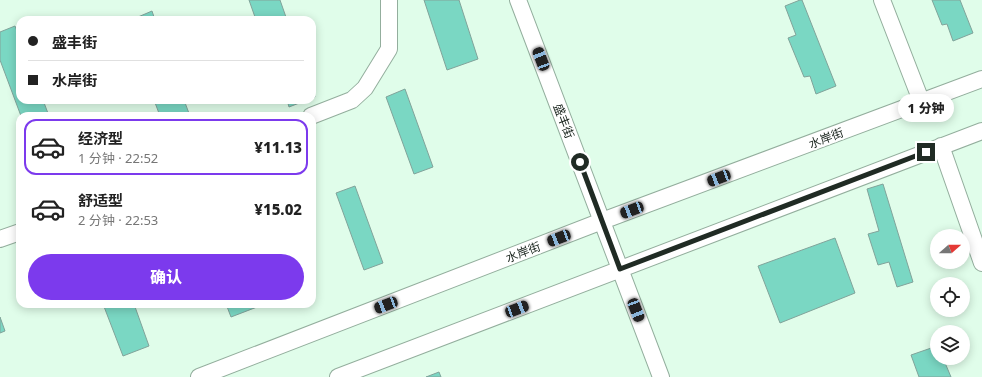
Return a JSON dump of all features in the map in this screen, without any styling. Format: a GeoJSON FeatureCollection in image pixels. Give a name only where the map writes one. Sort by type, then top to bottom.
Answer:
{"type":"FeatureCollection","features":[{"type":"Feature","properties":{"kind":"street"},"geometry":{"type":"LineString","coordinates":[[316,114],[352,100],[365,88],[389,49],[389,0]]}},
{"type":"Feature","properties":{"kind":"street","name":"盛丰街"},"geometry":{"type":"LineString","coordinates":[[518,0],[661,377]]}},
{"type":"Feature","properties":{"kind":"street"},"geometry":{"type":"LineString","coordinates":[[882,0],[920,98],[924,101]]}},
{"type":"Feature","properties":{"kind":"street","name":"水岸街"},"geometry":{"type":"LineString","coordinates":[[199,377],[602,221],[982,79]]}},
{"type":"Feature","properties":{"kind":"street"},"geometry":{"type":"LineString","coordinates":[[338,377],[982,131]]}},
{"type":"Feature","properties":{"kind":"street"},"geometry":{"type":"LineString","coordinates":[[941,146],[982,263]]}},
{"type":"Feature","properties":{"kind":"street"},"geometry":{"type":"LineString","coordinates":[[0,239],[16,233]]}},
{"type":"Feature","properties":{"kind":"building"},"geometry":{"type":"Polygon","coordinates":[[[249,0],[280,0],[286,16],[255,16],[249,0]]]}},
{"type":"Feature","properties":{"kind":"building"},"geometry":{"type":"Polygon","coordinates":[[[424,0],[459,0],[478,59],[447,70],[424,0]]]}},
{"type":"Feature","properties":{"kind":"building"},"geometry":{"type":"Polygon","coordinates":[[[802,0],[836,86],[816,94],[810,76],[804,77],[788,38],[796,35],[785,6],[802,0]]]}},
{"type":"Feature","properties":{"kind":"building"},"geometry":{"type":"Polygon","coordinates":[[[932,0],[960,0],[973,33],[953,41],[947,24],[942,25],[932,0]]]}},
{"type":"Feature","properties":{"kind":"building"},"geometry":{"type":"Polygon","coordinates":[[[152,11],[154,16],[140,16],[152,11]]]}},
{"type":"Feature","properties":{"kind":"building"},"geometry":{"type":"Polygon","coordinates":[[[15,26],[16,29],[16,103],[0,60],[0,32],[15,26]]]}},
{"type":"Feature","properties":{"kind":"building"},"geometry":{"type":"Polygon","coordinates":[[[405,89],[433,167],[414,174],[386,97],[405,89]]]}},
{"type":"Feature","properties":{"kind":"building"},"geometry":{"type":"Polygon","coordinates":[[[16,104],[44,104],[48,112],[20,112],[16,104]]]}},
{"type":"Feature","properties":{"kind":"building"},"geometry":{"type":"Polygon","coordinates":[[[156,104],[186,104],[188,112],[158,112],[156,104]]]}},
{"type":"Feature","properties":{"kind":"building"},"geometry":{"type":"Polygon","coordinates":[[[288,104],[297,104],[289,107],[288,104]]]}},
{"type":"Feature","properties":{"kind":"building"},"geometry":{"type":"Polygon","coordinates":[[[883,184],[913,282],[897,287],[889,262],[878,265],[868,234],[879,231],[867,189],[883,184]]]}},
{"type":"Feature","properties":{"kind":"building"},"geometry":{"type":"Polygon","coordinates":[[[355,186],[383,263],[364,270],[336,193],[355,186]]]}},
{"type":"Feature","properties":{"kind":"building"},"geometry":{"type":"Polygon","coordinates":[[[835,238],[855,293],[780,323],[758,266],[835,238]]]}},
{"type":"Feature","properties":{"kind":"building"},"geometry":{"type":"Polygon","coordinates":[[[105,308],[135,308],[149,346],[123,356],[105,308]]]}},
{"type":"Feature","properties":{"kind":"building"},"geometry":{"type":"Polygon","coordinates":[[[228,308],[254,308],[231,317],[228,308]]]}},
{"type":"Feature","properties":{"kind":"building"},"geometry":{"type":"Polygon","coordinates":[[[0,317],[5,331],[0,333],[0,317]]]}},
{"type":"Feature","properties":{"kind":"building"},"geometry":{"type":"Polygon","coordinates":[[[930,348],[930,365],[946,365],[951,377],[919,377],[911,355],[930,348]]]}},
{"type":"Feature","properties":{"kind":"building"},"geometry":{"type":"Polygon","coordinates":[[[439,372],[441,377],[426,377],[439,372]]]}},
{"type":"Feature","properties":{"kind":"route"},"geometry":{"type":"LineString","coordinates":[[580,162],[620,269],[926,152]]}}]}
